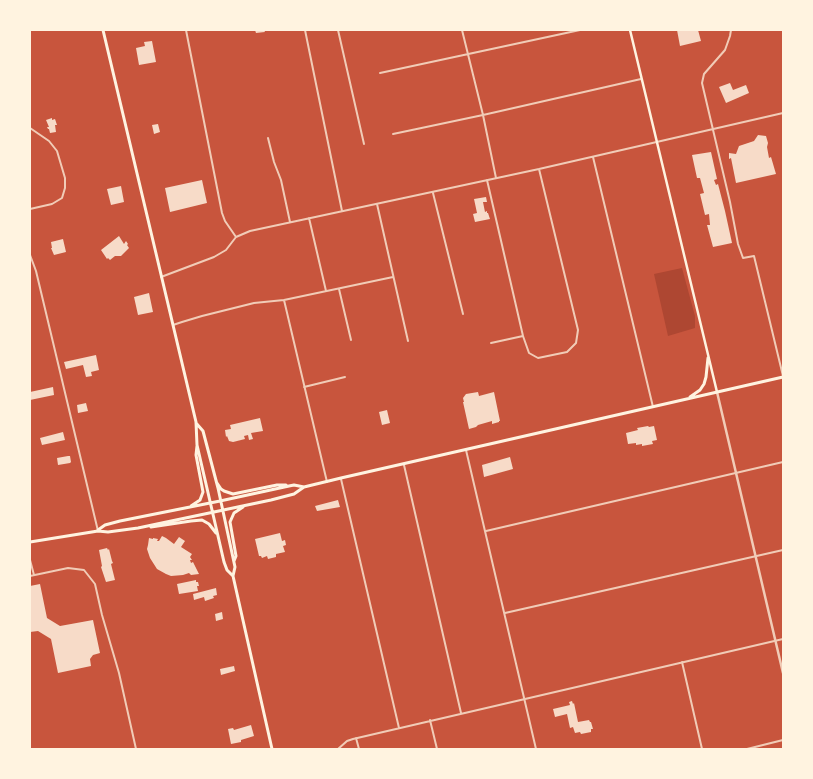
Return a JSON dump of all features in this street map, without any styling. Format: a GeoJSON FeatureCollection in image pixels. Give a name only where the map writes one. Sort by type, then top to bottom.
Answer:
{"type":"FeatureCollection","features":[{"type":"Feature","properties":{"kind":"main road"},"geometry":{"type":"LineString","coordinates":[[103,30],[196,422],[196,455],[203,488],[202,495],[196,503],[184,508]]}},
{"type":"Feature","properties":{"kind":"main road"},"geometry":{"type":"LineString","coordinates":[[630,30],[717,392]]}},
{"type":"Feature","properties":{"kind":"main road"},"geometry":{"type":"LineString","coordinates":[[687,399],[703,388],[708,358]]}},
{"type":"Feature","properties":{"kind":"main road"},"geometry":{"type":"LineString","coordinates":[[138,528],[288,496],[304,487],[341,478],[783,376]]}},
{"type":"Feature","properties":{"kind":"main road"},"geometry":{"type":"LineString","coordinates":[[196,422],[203,431],[223,510],[235,567],[232,576]]}},
{"type":"Feature","properties":{"kind":"main road"},"geometry":{"type":"LineString","coordinates":[[197,445],[224,562],[232,576],[272,749]]}},
{"type":"Feature","properties":{"kind":"main road"},"geometry":{"type":"LineString","coordinates":[[215,478],[221,489],[233,494],[277,485],[289,486]]}},
{"type":"Feature","properties":{"kind":"main road"},"geometry":{"type":"LineString","coordinates":[[98,531],[105,525],[184,508],[294,485],[304,487]]}},
{"type":"Feature","properties":{"kind":"main road"},"geometry":{"type":"LineString","coordinates":[[234,562],[236,556],[230,522],[234,514],[245,506]]}},
{"type":"Feature","properties":{"kind":"main road"},"geometry":{"type":"LineString","coordinates":[[30,542],[98,531],[108,532],[202,520],[212,527],[219,539]]}},
{"type":"Feature","properties":{"kind":"street"},"geometry":{"type":"LineString","coordinates":[[186,30],[222,213],[236,237]]}},
{"type":"Feature","properties":{"kind":"street"},"geometry":{"type":"LineString","coordinates":[[305,30],[342,211]]}},
{"type":"Feature","properties":{"kind":"street"},"geometry":{"type":"LineString","coordinates":[[338,30],[364,144]]}},
{"type":"Feature","properties":{"kind":"street"},"geometry":{"type":"LineString","coordinates":[[462,30],[496,178]]}},
{"type":"Feature","properties":{"kind":"street"},"geometry":{"type":"LineString","coordinates":[[380,73],[580,30]]}},
{"type":"Feature","properties":{"kind":"street"},"geometry":{"type":"LineString","coordinates":[[731,30],[725,50],[704,74],[702,84],[714,130],[738,244],[743,258],[754,256],[783,376]]}},
{"type":"Feature","properties":{"kind":"street"},"geometry":{"type":"LineString","coordinates":[[394,134],[641,79]]}},
{"type":"Feature","properties":{"kind":"street"},"geometry":{"type":"LineString","coordinates":[[161,277],[214,257],[226,250],[236,237],[250,231],[540,169],[783,113]]}},
{"type":"Feature","properties":{"kind":"street"},"geometry":{"type":"LineString","coordinates":[[30,128],[49,141],[57,151],[65,178],[62,198],[52,204],[30,209]]}},
{"type":"Feature","properties":{"kind":"street"},"geometry":{"type":"LineString","coordinates":[[268,138],[281,180],[290,222]]}},
{"type":"Feature","properties":{"kind":"street"},"geometry":{"type":"LineString","coordinates":[[593,157],[653,407]]}},
{"type":"Feature","properties":{"kind":"street"},"geometry":{"type":"LineString","coordinates":[[487,180],[523,336],[529,353],[538,358],[567,352],[576,343],[578,330],[540,169]]}},
{"type":"Feature","properties":{"kind":"street"},"geometry":{"type":"LineString","coordinates":[[433,192],[463,314]]}},
{"type":"Feature","properties":{"kind":"street"},"geometry":{"type":"LineString","coordinates":[[376,204],[408,341]]}},
{"type":"Feature","properties":{"kind":"street"},"geometry":{"type":"LineString","coordinates":[[309,218],[326,291]]}},
{"type":"Feature","properties":{"kind":"street"},"geometry":{"type":"LineString","coordinates":[[30,255],[36,270],[98,531]]}},
{"type":"Feature","properties":{"kind":"street"},"geometry":{"type":"LineString","coordinates":[[173,326],[187,320],[249,304],[284,300],[393,276]]}},
{"type":"Feature","properties":{"kind":"street"},"geometry":{"type":"LineString","coordinates":[[339,289],[351,340]]}},
{"type":"Feature","properties":{"kind":"street"},"geometry":{"type":"LineString","coordinates":[[284,300],[327,482]]}},
{"type":"Feature","properties":{"kind":"street"},"geometry":{"type":"LineString","coordinates":[[491,343],[523,336]]}},
{"type":"Feature","properties":{"kind":"street"},"geometry":{"type":"LineString","coordinates":[[304,387],[345,377]]}},
{"type":"Feature","properties":{"kind":"street"},"geometry":{"type":"LineString","coordinates":[[717,392],[783,673]]}},
{"type":"Feature","properties":{"kind":"street"},"geometry":{"type":"LineString","coordinates":[[466,449],[536,749]]}},
{"type":"Feature","properties":{"kind":"street"},"geometry":{"type":"LineString","coordinates":[[486,531],[783,462]]}},
{"type":"Feature","properties":{"kind":"street"},"geometry":{"type":"LineString","coordinates":[[404,464],[461,713]]}},
{"type":"Feature","properties":{"kind":"street"},"geometry":{"type":"LineString","coordinates":[[341,478],[399,728]]}},
{"type":"Feature","properties":{"kind":"street"},"geometry":{"type":"LineString","coordinates":[[505,613],[783,550]]}},
{"type":"Feature","properties":{"kind":"street"},"geometry":{"type":"LineString","coordinates":[[30,560],[34,575]]}},
{"type":"Feature","properties":{"kind":"street"},"geometry":{"type":"LineString","coordinates":[[30,576],[68,568],[84,570],[95,584],[119,673],[136,749]]}},
{"type":"Feature","properties":{"kind":"street"},"geometry":{"type":"LineString","coordinates":[[338,749],[346,741],[356,738],[783,639]]}},
{"type":"Feature","properties":{"kind":"street"},"geometry":{"type":"LineString","coordinates":[[682,662],[702,749]]}},
{"type":"Feature","properties":{"kind":"street"},"geometry":{"type":"LineString","coordinates":[[430,720],[437,749]]}},
{"type":"Feature","properties":{"kind":"street"},"geometry":{"type":"LineString","coordinates":[[356,738],[359,749]]}},
{"type":"Feature","properties":{"kind":"street"},"geometry":{"type":"LineString","coordinates":[[747,749],[783,740]]}},
{"type":"Feature","properties":{"kind":"shaded area"},"geometry":{"type":"Polygon","coordinates":[[[682,268],[695,316],[695,328],[668,336],[654,274],[682,268]]]}},
{"type":"Feature","properties":{"kind":"building"},"geometry":{"type":"Polygon","coordinates":[[[255,30],[264,30],[265,32],[256,33],[255,30]]]}},
{"type":"Feature","properties":{"kind":"building"},"geometry":{"type":"Polygon","coordinates":[[[677,30],[698,30],[701,41],[680,46],[677,30]]]}},
{"type":"Feature","properties":{"kind":"building"},"geometry":{"type":"Polygon","coordinates":[[[152,41],[156,62],[139,65],[136,48],[145,46],[144,42],[152,41]]]}},
{"type":"Feature","properties":{"kind":"building"},"geometry":{"type":"Polygon","coordinates":[[[730,83],[733,90],[746,85],[749,93],[726,103],[719,87],[730,83]]]}},
{"type":"Feature","properties":{"kind":"building"},"geometry":{"type":"Polygon","coordinates":[[[52,118],[52,120],[55,119],[57,125],[55,125],[56,132],[50,133],[46,120],[52,118]]]}},
{"type":"Feature","properties":{"kind":"building"},"geometry":{"type":"Polygon","coordinates":[[[158,124],[160,132],[154,134],[152,125],[158,124]]]}},
{"type":"Feature","properties":{"kind":"building"},"geometry":{"type":"Polygon","coordinates":[[[758,135],[766,136],[769,158],[771,157],[776,174],[736,183],[729,153],[736,154],[739,146],[754,141],[758,135]]]}},
{"type":"Feature","properties":{"kind":"building"},"geometry":{"type":"Polygon","coordinates":[[[711,152],[717,179],[714,180],[716,185],[718,184],[732,243],[713,247],[707,225],[710,225],[709,214],[705,215],[700,194],[704,193],[700,178],[697,178],[692,155],[711,152]]]}},
{"type":"Feature","properties":{"kind":"building"},"geometry":{"type":"Polygon","coordinates":[[[202,180],[207,203],[170,212],[165,188],[202,180]]]}},
{"type":"Feature","properties":{"kind":"building"},"geometry":{"type":"Polygon","coordinates":[[[121,186],[124,202],[111,205],[107,189],[121,186]]]}},
{"type":"Feature","properties":{"kind":"building"},"geometry":{"type":"Polygon","coordinates":[[[486,197],[487,202],[483,202],[485,212],[487,211],[490,219],[475,222],[473,214],[477,213],[474,199],[486,197]]]}},
{"type":"Feature","properties":{"kind":"building"},"geometry":{"type":"Polygon","coordinates":[[[119,236],[124,244],[126,241],[129,248],[121,256],[115,256],[110,260],[107,259],[101,250],[119,236]]]}},
{"type":"Feature","properties":{"kind":"building"},"geometry":{"type":"Polygon","coordinates":[[[63,239],[66,252],[54,255],[51,242],[63,239]]]}},
{"type":"Feature","properties":{"kind":"building"},"geometry":{"type":"Polygon","coordinates":[[[149,293],[153,312],[138,315],[134,297],[149,293]]]}},
{"type":"Feature","properties":{"kind":"building"},"geometry":{"type":"Polygon","coordinates":[[[96,355],[99,370],[91,372],[92,376],[86,377],[83,365],[66,369],[64,362],[96,355]]]}},
{"type":"Feature","properties":{"kind":"building"},"geometry":{"type":"Polygon","coordinates":[[[53,387],[54,395],[30,400],[30,392],[53,387]]]}},
{"type":"Feature","properties":{"kind":"building"},"geometry":{"type":"Polygon","coordinates":[[[478,392],[479,396],[494,392],[500,421],[492,424],[492,421],[469,429],[463,398],[466,394],[478,392]]]}},
{"type":"Feature","properties":{"kind":"building"},"geometry":{"type":"Polygon","coordinates":[[[86,403],[88,411],[78,413],[77,405],[86,403]]]}},
{"type":"Feature","properties":{"kind":"building"},"geometry":{"type":"Polygon","coordinates":[[[387,410],[390,423],[382,425],[379,412],[387,410]]]}},
{"type":"Feature","properties":{"kind":"building"},"geometry":{"type":"Polygon","coordinates":[[[260,418],[263,431],[251,433],[253,439],[249,440],[248,435],[244,436],[245,439],[233,442],[229,441],[226,437],[225,430],[231,429],[230,425],[260,418]]]}},
{"type":"Feature","properties":{"kind":"building"},"geometry":{"type":"Polygon","coordinates":[[[654,426],[657,440],[652,441],[653,444],[642,446],[642,444],[636,445],[636,443],[628,444],[626,433],[654,426]]]}},
{"type":"Feature","properties":{"kind":"building"},"geometry":{"type":"Polygon","coordinates":[[[63,432],[65,440],[42,445],[40,438],[63,432]]]}},
{"type":"Feature","properties":{"kind":"building"},"geometry":{"type":"Polygon","coordinates":[[[70,456],[70,463],[58,465],[57,458],[70,456]]]}},
{"type":"Feature","properties":{"kind":"building"},"geometry":{"type":"Polygon","coordinates":[[[510,457],[513,469],[484,477],[482,465],[510,457]]]}},
{"type":"Feature","properties":{"kind":"building"},"geometry":{"type":"Polygon","coordinates":[[[338,500],[340,507],[317,511],[315,506],[338,500]]]}},
{"type":"Feature","properties":{"kind":"building"},"geometry":{"type":"Polygon","coordinates":[[[280,533],[282,541],[285,540],[286,545],[283,546],[285,552],[276,554],[276,557],[268,559],[267,556],[262,558],[259,556],[255,539],[280,533]]]}},
{"type":"Feature","properties":{"kind":"building"},"geometry":{"type":"Polygon","coordinates":[[[162,536],[174,544],[179,537],[185,541],[181,547],[192,554],[190,557],[191,563],[193,562],[199,574],[191,575],[189,573],[171,576],[157,569],[147,549],[149,538],[158,539],[157,541],[159,541],[162,536]]]}},
{"type":"Feature","properties":{"kind":"building"},"geometry":{"type":"Polygon","coordinates":[[[107,548],[113,563],[111,564],[115,580],[106,582],[101,567],[99,550],[107,548]]]}},
{"type":"Feature","properties":{"kind":"building"},"geometry":{"type":"Polygon","coordinates":[[[196,580],[199,586],[197,586],[198,591],[179,594],[177,584],[196,580]]]}},
{"type":"Feature","properties":{"kind":"building"},"geometry":{"type":"Polygon","coordinates":[[[40,584],[47,618],[60,626],[93,620],[100,653],[93,655],[90,659],[91,666],[58,673],[51,639],[38,631],[30,632],[30,586],[40,584]]]}},
{"type":"Feature","properties":{"kind":"building"},"geometry":{"type":"Polygon","coordinates":[[[216,588],[217,595],[213,596],[214,598],[205,601],[204,597],[194,600],[193,594],[216,588]]]}},
{"type":"Feature","properties":{"kind":"building"},"geometry":{"type":"Polygon","coordinates":[[[222,612],[223,619],[216,621],[215,614],[222,612]]]}},
{"type":"Feature","properties":{"kind":"building"},"geometry":{"type":"Polygon","coordinates":[[[234,666],[235,671],[221,675],[220,669],[234,666]]]}},
{"type":"Feature","properties":{"kind":"building"},"geometry":{"type":"Polygon","coordinates":[[[572,701],[578,722],[589,720],[593,729],[591,729],[591,732],[575,733],[573,727],[570,728],[567,714],[555,717],[553,709],[570,705],[569,702],[572,701]]]}},
{"type":"Feature","properties":{"kind":"building"},"geometry":{"type":"Polygon","coordinates":[[[251,725],[254,736],[231,744],[228,729],[233,728],[234,730],[251,725]]]}}]}
